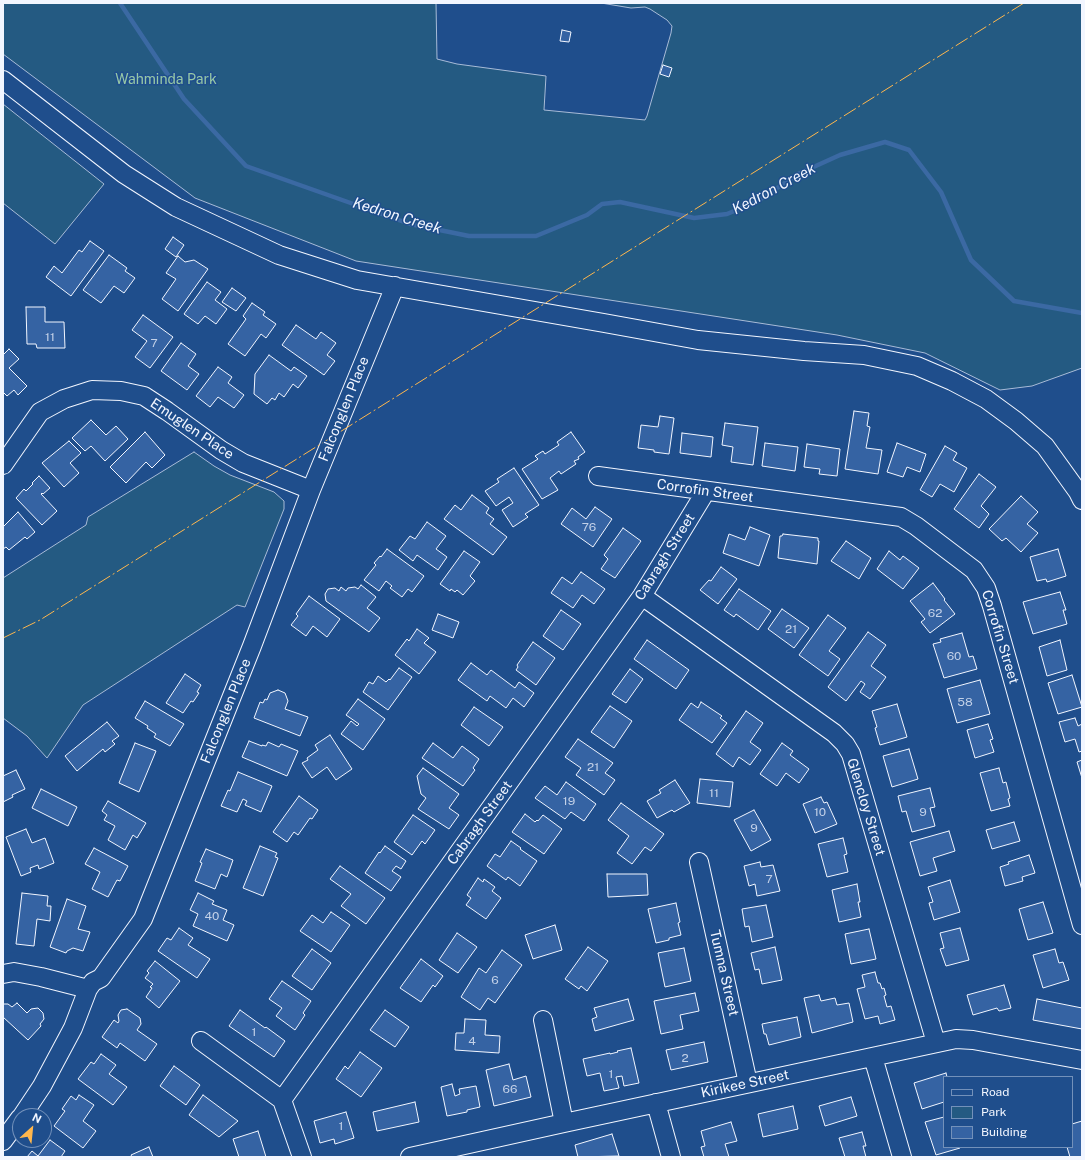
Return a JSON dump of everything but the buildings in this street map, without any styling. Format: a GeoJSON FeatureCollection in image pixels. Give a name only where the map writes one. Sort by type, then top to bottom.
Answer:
{"type":"FeatureCollection","features":[{"type":"Feature","properties":{"kind":"street"},"geometry":{"type":"LineString","coordinates":[[3,80],[124,174],[176,207],[278,255],[357,280],[698,340],[804,351],[864,355],[917,366],[952,381],[986,399],[1016,421],[1045,446],[1078,492],[1082,500]]}},
{"type":"Feature","properties":{"kind":"street","name":"Falconglen Place"},"geometry":{"type":"LineString","coordinates":[[27,1108],[42,1086],[73,1028],[88,989],[93,982],[101,978],[143,919],[252,646],[311,490],[395,286]]}},
{"type":"Feature","properties":{"kind":"street","name":"Emuglen Place"},"geometry":{"type":"LineString","coordinates":[[3,465],[40,412],[64,399],[92,390],[121,391],[144,396],[221,450],[243,463],[311,490]]}},
{"type":"Feature","properties":{"kind":"street","name":"Corrofin Street"},"geometry":{"type":"LineString","coordinates":[[598,476],[900,517],[916,526],[974,570],[986,588],[992,606],[1082,925]]}},
{"type":"Feature","properties":{"kind":"street","name":"Cabragh Street"},"geometry":{"type":"LineString","coordinates":[[282,1100],[642,596],[706,491]]}},
{"type":"Feature","properties":{"kind":"street","name":"Glencloy Street"},"geometry":{"type":"LineString","coordinates":[[642,596],[834,732],[852,754],[936,1043]]}},
{"type":"Feature","properties":{"kind":"street","name":"Tumna Street"},"geometry":{"type":"LineString","coordinates":[[699,862],[748,1083]]}},
{"type":"Feature","properties":{"kind":"street"},"geometry":{"type":"LineString","coordinates":[[3,974],[14,972],[88,989]]}},
{"type":"Feature","properties":{"kind":"street"},"geometry":{"type":"LineString","coordinates":[[543,1020],[564,1123]]}},
{"type":"Feature","properties":{"kind":"street","name":"Kirikee Street"},"geometry":{"type":"LineString","coordinates":[[410,1157],[956,1039],[973,1040],[1082,1060]]}},
{"type":"Feature","properties":{"kind":"street"},"geometry":{"type":"LineString","coordinates":[[201,1041],[282,1100],[302,1157]]}},
{"type":"Feature","properties":{"kind":"street"},"geometry":{"type":"LineString","coordinates":[[873,1057],[902,1157]]}},
{"type":"Feature","properties":{"kind":"street"},"geometry":{"type":"LineString","coordinates":[[656,1103],[671,1157]]}},
{"type":"Feature","properties":{"kind":"street","name":"Falconglen Place"},"geometry":{"type":"LineString","coordinates":[[3,1141],[12,1129]]}},
{"type":"Feature","properties":{"kind":"green space","name":"Wahminda Park"},"geometry":{"type":"Polygon","coordinates":[[[3,3],[436,3],[437,59],[457,64],[546,76],[544,110],[645,120],[672,26],[667,20],[645,7],[631,8],[601,3],[1082,3],[1082,368],[1032,386],[1000,390],[925,353],[837,335],[356,261],[195,198],[3,54],[3,3]]]}},
{"type":"Feature","properties":{"kind":"green space"},"geometry":{"type":"Polygon","coordinates":[[[3,104],[104,184],[55,244],[3,203],[3,104]]]}},
{"type":"Feature","properties":{"kind":"green space"},"geometry":{"type":"Polygon","coordinates":[[[194,452],[230,475],[274,492],[284,501],[284,509],[245,607],[237,605],[83,705],[47,758],[27,736],[3,718],[3,578],[86,525],[88,517],[194,452]]]}},
{"type":"Feature","properties":{"kind":"waterway","name":"Kedron Creek"},"geometry":{"type":"LineString","coordinates":[[120,3],[184,99],[246,166],[410,224],[469,236],[536,236],[587,215],[602,204],[620,202],[694,218],[727,214],[758,201],[798,174],[840,155],[885,142],[909,150],[941,192],[971,260],[1014,301],[1082,313]]}},
{"type":"Feature","properties":{"kind":"power"},"geometry":{"type":"LineString","coordinates":[[3,638],[40,620],[1024,3]]}}]}
